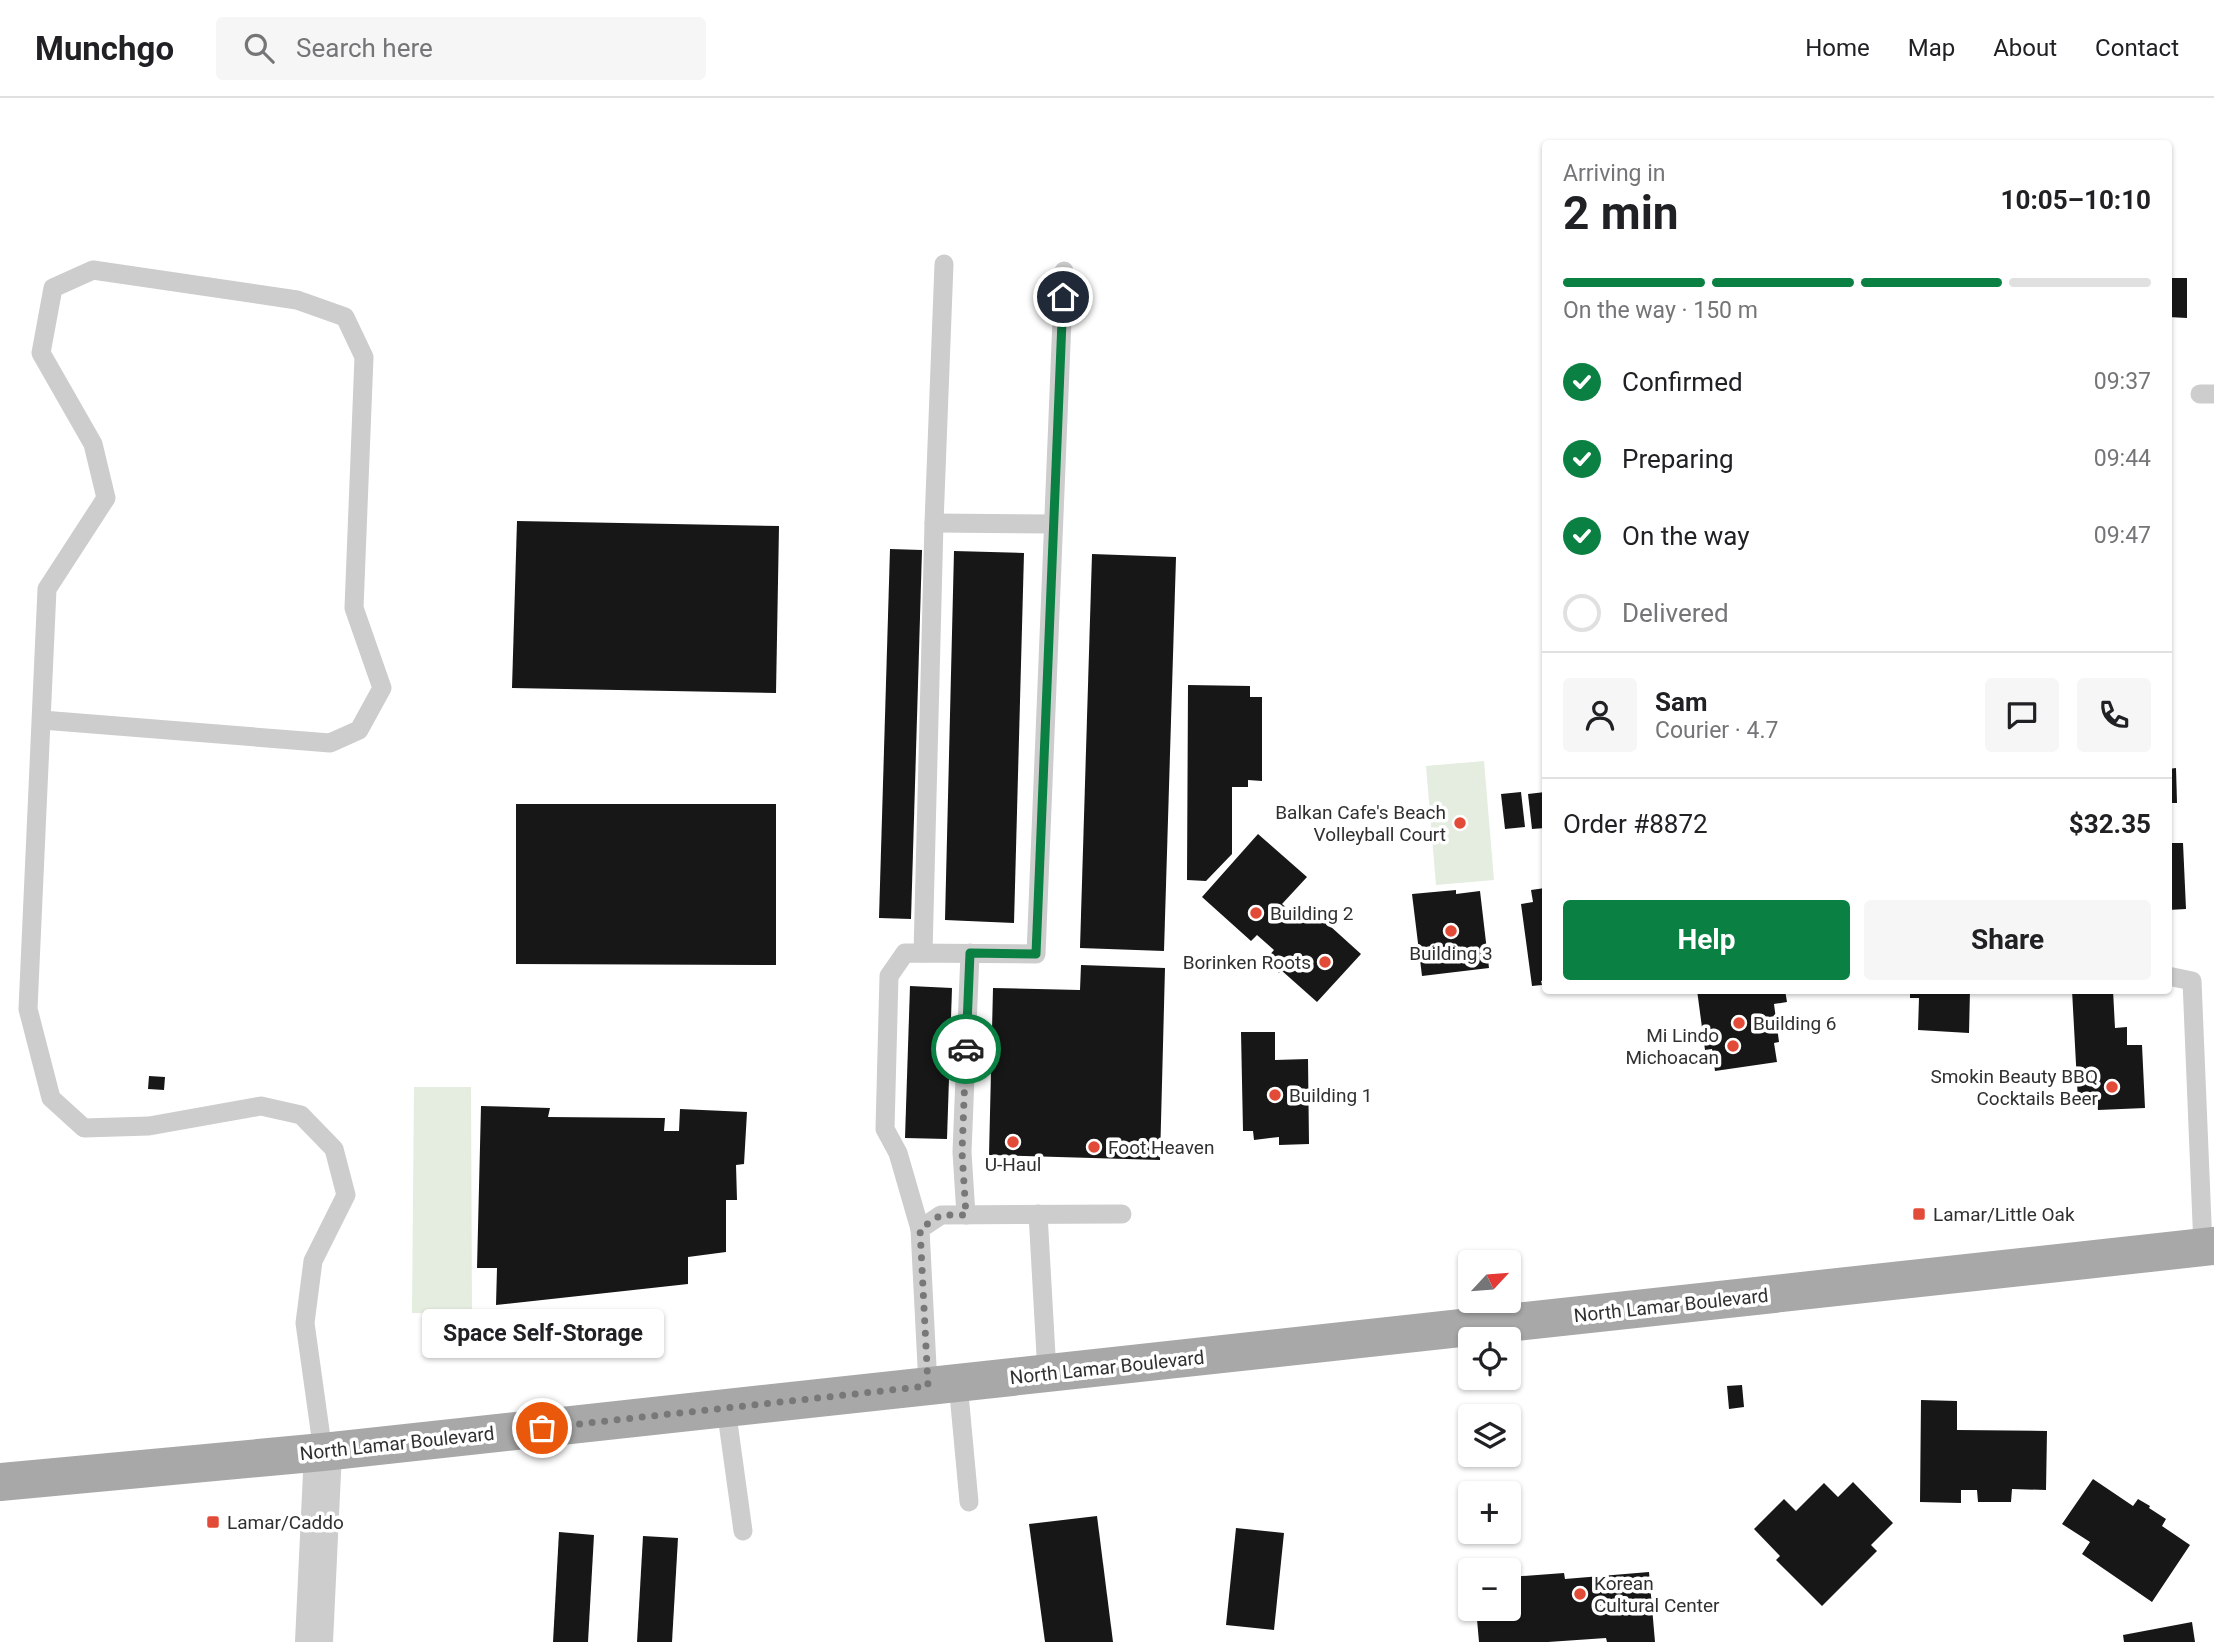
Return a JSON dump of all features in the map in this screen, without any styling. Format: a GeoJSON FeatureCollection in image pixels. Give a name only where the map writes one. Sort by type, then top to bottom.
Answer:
{"type":"FeatureCollection","features":[{"type":"Feature","properties":{"kind":"main road","name":"North Lamar Boulevard"},"geometry":{"type":"LineString","coordinates":[[0,1482],[323,1452],[2209,1247]]}},
{"type":"Feature","properties":{"kind":"street"},"geometry":{"type":"LineString","coordinates":[[314,1642],[323,1452]]}},
{"type":"Feature","properties":{"kind":"lane"},"geometry":{"type":"LineString","coordinates":[[923,953],[934,523],[944,264]]}},
{"type":"Feature","properties":{"kind":"lane"},"geometry":{"type":"LineString","coordinates":[[42,720],[330,743],[359,730],[382,688],[354,608],[364,357],[345,317],[297,300],[93,270],[53,288],[41,353],[93,444],[106,498],[47,589],[28,1009],[51,1098],[84,1128],[149,1126],[261,1106],[301,1115],[334,1149],[346,1195],[313,1261],[305,1323],[323,1452]]}},
{"type":"Feature","properties":{"kind":"lane"},"geometry":{"type":"LineString","coordinates":[[970,1502],[943,1384],[920,1229],[898,1153],[885,1129],[888,975],[905,953],[1036,954],[1064,271]]}},
{"type":"Feature","properties":{"kind":"lane"},"geometry":{"type":"LineString","coordinates":[[934,523],[1053,524]]}},
{"type":"Feature","properties":{"kind":"lane"},"geometry":{"type":"LineString","coordinates":[[966,1215],[962,1152],[970,953]]}},
{"type":"Feature","properties":{"kind":"lane"},"geometry":{"type":"LineString","coordinates":[[2172,977],[2192,981],[2209,1247]]}},
{"type":"Feature","properties":{"kind":"lane"},"geometry":{"type":"LineString","coordinates":[[1038,1214],[1047,1373]]}},
{"type":"Feature","properties":{"kind":"lane"},"geometry":{"type":"LineString","coordinates":[[920,1229],[941,1215],[1122,1214]]}},
{"type":"Feature","properties":{"kind":"lane"},"geometry":{"type":"LineString","coordinates":[[726,1408],[743,1531]]}},
{"type":"Feature","properties":{"kind":"shaded area","name":"Balkan Cafe's Beach Volleyball Court"},"geometry":{"type":"Polygon","coordinates":[[[1484,761],[1494,880],[1436,885],[1426,766],[1484,761]]]}},
{"type":"Feature","properties":{"kind":"shaded area"},"geometry":{"type":"Polygon","coordinates":[[[414,1087],[471,1087],[472,1314],[412,1313],[414,1087]]]}},
{"type":"Feature","properties":{"kind":"building"},"geometry":{"type":"Polygon","coordinates":[[[2172,278],[2187,278],[2187,318],[2172,317],[2172,278]]]}},
{"type":"Feature","properties":{"kind":"building"},"geometry":{"type":"Polygon","coordinates":[[[517,521],[779,526],[776,693],[512,688],[517,521]]]}},
{"type":"Feature","properties":{"kind":"building"},"geometry":{"type":"Polygon","coordinates":[[[890,549],[922,550],[911,919],[879,918],[890,549]]]}},
{"type":"Feature","properties":{"kind":"building"},"geometry":{"type":"Polygon","coordinates":[[[954,551],[1024,553],[1014,923],[945,920],[954,551]]]}},
{"type":"Feature","properties":{"kind":"building"},"geometry":{"type":"Polygon","coordinates":[[[1092,554],[1176,557],[1164,951],[1080,948],[1092,554]]]}},
{"type":"Feature","properties":{"kind":"building"},"geometry":{"type":"Polygon","coordinates":[[[1188,685],[1250,686],[1250,697],[1262,697],[1262,781],[1248,780],[1248,787],[1232,787],[1232,854],[1206,881],[1187,880],[1188,685]]]}},
{"type":"Feature","properties":{"kind":"building"},"geometry":{"type":"Polygon","coordinates":[[[2172,768],[2176,768],[2177,803],[2172,803],[2172,768]]]}},
{"type":"Feature","properties":{"kind":"building"},"geometry":{"type":"Polygon","coordinates":[[[1521,792],[1525,827],[1505,829],[1501,794],[1521,792]]]}},
{"type":"Feature","properties":{"kind":"building"},"geometry":{"type":"Polygon","coordinates":[[[1542,792],[1542,828],[1532,829],[1528,794],[1542,792]]]}},
{"type":"Feature","properties":{"kind":"building"},"geometry":{"type":"Polygon","coordinates":[[[516,804],[776,804],[776,965],[516,964],[516,804]]]}},
{"type":"Feature","properties":{"kind":"building","name":"Building 2"},"geometry":{"type":"Polygon","coordinates":[[[1258,834],[1307,877],[1282,904],[1299,919],[1309,907],[1361,954],[1317,1002],[1281,970],[1279,973],[1265,960],[1274,950],[1257,935],[1251,941],[1202,897],[1258,834]]]}},
{"type":"Feature","properties":{"kind":"building"},"geometry":{"type":"Polygon","coordinates":[[[2172,843],[2183,843],[2186,909],[2172,910],[2172,843]]]}},
{"type":"Feature","properties":{"kind":"building"},"geometry":{"type":"Polygon","coordinates":[[[1542,888],[1542,985],[1532,986],[1521,904],[1533,902],[1531,890],[1542,888]]]}},
{"type":"Feature","properties":{"kind":"building","name":"Building 3"},"geometry":{"type":"Polygon","coordinates":[[[1456,890],[1456,894],[1480,891],[1489,968],[1422,976],[1412,894],[1456,890]]]}},
{"type":"Feature","properties":{"kind":"building"},"geometry":{"type":"Polygon","coordinates":[[[1081,965],[1165,968],[1160,1160],[989,1155],[993,988],[1080,990],[1081,965]]]}},
{"type":"Feature","properties":{"kind":"building"},"geometry":{"type":"Polygon","coordinates":[[[910,986],[952,988],[947,1139],[905,1138],[910,986]]]}},
{"type":"Feature","properties":{"kind":"building","name":"Building 6"},"geometry":{"type":"Polygon","coordinates":[[[1698,994],[1786,994],[1787,1002],[1774,1004],[1779,1042],[1774,1043],[1777,1062],[1715,1071],[1712,1049],[1705,1050],[1698,994]]]}},
{"type":"Feature","properties":{"kind":"building"},"geometry":{"type":"Polygon","coordinates":[[[1910,994],[1970,994],[1969,1033],[1918,1030],[1919,998],[1910,998],[1910,994]]]}},
{"type":"Feature","properties":{"kind":"building"},"geometry":{"type":"Polygon","coordinates":[[[2072,994],[2113,994],[2115,1028],[2127,1027],[2127,1045],[2142,1045],[2145,1108],[2098,1110],[2097,1101],[2078,1101],[2072,994]]]}},
{"type":"Feature","properties":{"kind":"building","name":"Building 1"},"geometry":{"type":"Polygon","coordinates":[[[1241,1032],[1275,1032],[1275,1060],[1308,1059],[1309,1144],[1279,1145],[1279,1137],[1254,1140],[1253,1131],[1243,1131],[1241,1032]]]}},
{"type":"Feature","properties":{"kind":"building"},"geometry":{"type":"Polygon","coordinates":[[[149,1076],[165,1077],[164,1090],[148,1089],[149,1076]]]}},
{"type":"Feature","properties":{"kind":"building"},"geometry":{"type":"Polygon","coordinates":[[[481,1106],[550,1108],[548,1117],[665,1118],[664,1131],[679,1131],[680,1109],[747,1112],[744,1164],[736,1165],[737,1200],[726,1200],[726,1252],[688,1257],[688,1284],[496,1305],[497,1268],[477,1268],[481,1106]]]}},
{"type":"Feature","properties":{"kind":"building"},"geometry":{"type":"Polygon","coordinates":[[[1742,1385],[1744,1407],[1729,1409],[1727,1386],[1742,1385]]]}},
{"type":"Feature","properties":{"kind":"building"},"geometry":{"type":"Polygon","coordinates":[[[1921,1400],[1957,1401],[1957,1430],[2047,1431],[2046,1490],[2012,1489],[2011,1502],[1978,1502],[1977,1490],[1961,1490],[1961,1503],[1920,1502],[1921,1400]]]}},
{"type":"Feature","properties":{"kind":"building"},"geometry":{"type":"Polygon","coordinates":[[[2093,1479],[2133,1506],[2138,1499],[2150,1506],[2149,1508],[2166,1519],[2162,1526],[2190,1545],[2152,1602],[2082,1554],[2090,1542],[2062,1524],[2093,1479]]]}},
{"type":"Feature","properties":{"kind":"building"},"geometry":{"type":"Polygon","coordinates":[[[1853,1482],[1893,1523],[1871,1545],[1877,1551],[1822,1606],[1776,1560],[1780,1556],[1754,1529],[1784,1499],[1796,1511],[1824,1483],[1838,1497],[1853,1482]]]}},
{"type":"Feature","properties":{"kind":"building"},"geometry":{"type":"Polygon","coordinates":[[[1097,1516],[1113,1642],[1045,1642],[1029,1524],[1097,1516]]]}},
{"type":"Feature","properties":{"kind":"building"},"geometry":{"type":"Polygon","coordinates":[[[1236,1528],[1284,1533],[1274,1630],[1226,1625],[1236,1528]]]}},
{"type":"Feature","properties":{"kind":"building"},"geometry":{"type":"Polygon","coordinates":[[[559,1532],[594,1535],[588,1642],[553,1642],[559,1532]]]}},
{"type":"Feature","properties":{"kind":"building"},"geometry":{"type":"Polygon","coordinates":[[[643,1536],[678,1538],[672,1642],[637,1642],[643,1536]]]}},
{"type":"Feature","properties":{"kind":"building","name":"Korean Cultural Center"},"geometry":{"type":"Polygon","coordinates":[[[1649,1572],[1655,1642],[1607,1642],[1606,1638],[1548,1642],[1479,1642],[1477,1621],[1521,1621],[1521,1576],[1564,1573],[1565,1579],[1649,1572]]]}},
{"type":"Feature","properties":{"kind":"building"},"geometry":{"type":"Polygon","coordinates":[[[2192,1622],[2195,1642],[2124,1642],[2123,1635],[2192,1622]]]}},
{"type":"Feature","properties":{"kind":"way so far"},"geometry":{"type":"LineString","coordinates":[[542,1428],[928,1386],[920,1229],[941,1215],[966,1215],[962,1152],[966,1049]]}},
{"type":"Feature","properties":{"kind":"place","name":"Balkan Cafe's Beach Volleyball Court"},"geometry":{"type":"Point","coordinates":[1460,823]}},
{"type":"Feature","properties":{"kind":"place","name":"Building 2"},"geometry":{"type":"Point","coordinates":[1256,913]}},
{"type":"Feature","properties":{"kind":"place","name":"Building 3"},"geometry":{"type":"Point","coordinates":[1451,931]}},
{"type":"Feature","properties":{"kind":"place","name":"Borinken Roots"},"geometry":{"type":"Point","coordinates":[1325,962]}},
{"type":"Feature","properties":{"kind":"place","name":"Building 6"},"geometry":{"type":"Point","coordinates":[1739,1023]}},
{"type":"Feature","properties":{"kind":"place","name":"Mi Lindo Michoacan"},"geometry":{"type":"Point","coordinates":[1733,1046]}},
{"type":"Feature","properties":{"kind":"place","name":"Smokin Beauty BBQ Cocktails Beer"},"geometry":{"type":"Point","coordinates":[2112,1087]}},
{"type":"Feature","properties":{"kind":"place","name":"Building 1"},"geometry":{"type":"Point","coordinates":[1275,1095]}},
{"type":"Feature","properties":{"kind":"place","name":"U-Haul"},"geometry":{"type":"Point","coordinates":[1013,1142]}},
{"type":"Feature","properties":{"kind":"place","name":"Foot Heaven"},"geometry":{"type":"Point","coordinates":[1094,1147]}},
{"type":"Feature","properties":{"kind":"place","name":"Lamar/Little Oak"},"geometry":{"type":"Point","coordinates":[1919,1214]}},
{"type":"Feature","properties":{"kind":"place","name":"Space Self-Storage"},"geometry":{"type":"Point","coordinates":[542,1428]}},
{"type":"Feature","properties":{"kind":"place","name":"Lamar/Caddo"},"geometry":{"type":"Point","coordinates":[213,1522]}},
{"type":"Feature","properties":{"kind":"place","name":"Korean Cultural Center"},"geometry":{"type":"Point","coordinates":[1580,1594]}},
{"type":"Feature","properties":{"kind":"route"},"geometry":{"type":"LineString","coordinates":[[966,1049],[970,953],[1036,954],[1063,297]]}}]}
